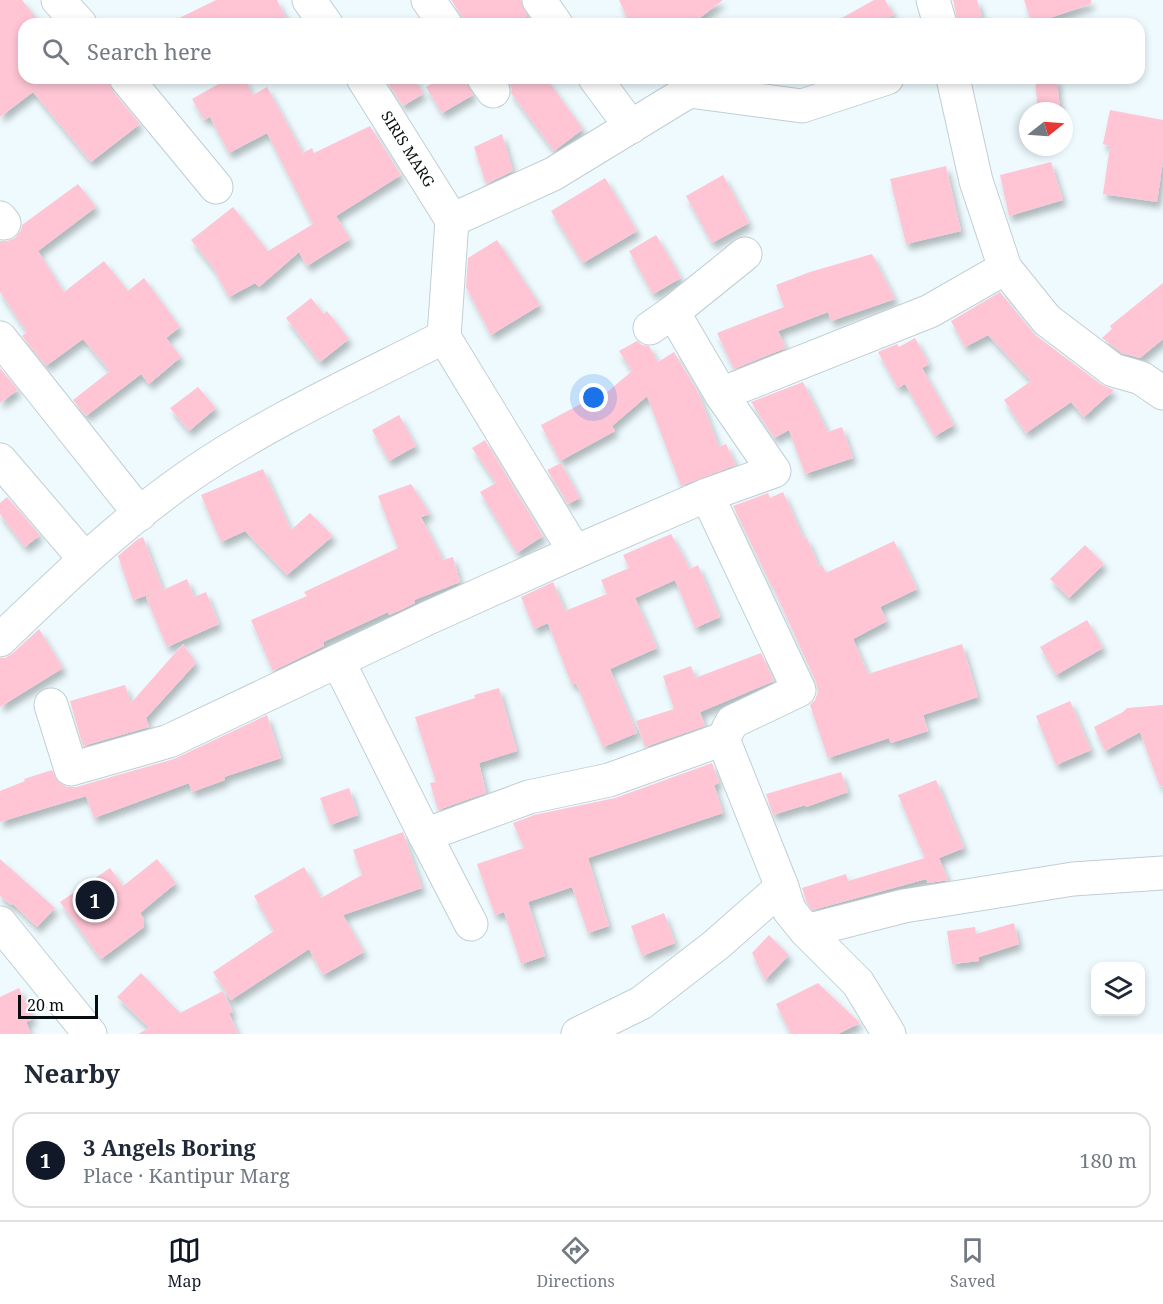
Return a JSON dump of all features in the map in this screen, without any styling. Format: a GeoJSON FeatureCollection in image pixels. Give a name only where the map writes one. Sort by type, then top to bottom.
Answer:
{"type":"FeatureCollection","features":[{"type":"Feature","properties":{"kind":"street"},"geometry":{"type":"LineString","coordinates":[[58,0],[74,18]]}},
{"type":"Feature","properties":{"kind":"street"},"geometry":{"type":"LineString","coordinates":[[309,0],[322,18]]}},
{"type":"Feature","properties":{"kind":"street"},"geometry":{"type":"LineString","coordinates":[[428,0],[441,18]]}},
{"type":"Feature","properties":{"kind":"street"},"geometry":{"type":"LineString","coordinates":[[539,0],[552,18]]}},
{"type":"Feature","properties":{"kind":"street"},"geometry":{"type":"LineString","coordinates":[[933,0],[938,18]]}},
{"type":"Feature","properties":{"kind":"street"},"geometry":{"type":"LineString","coordinates":[[131,84],[216,187]]}},
{"type":"Feature","properties":{"kind":"street","name":"SIRIS MARG"},"geometry":{"type":"LineString","coordinates":[[367,84],[452,220]]}},
{"type":"Feature","properties":{"kind":"street"},"geometry":{"type":"LineString","coordinates":[[599,84],[631,127]]}},
{"type":"Feature","properties":{"kind":"street"},"geometry":{"type":"LineString","coordinates":[[575,552],[444,337],[452,220],[553,174],[689,91],[802,106],[870,84]]}},
{"type":"Feature","properties":{"kind":"street"},"geometry":{"type":"LineString","coordinates":[[954,84],[976,182],[1005,268],[1047,320],[1113,370],[1156,377]]}},
{"type":"Feature","properties":{"kind":"street"},"geometry":{"type":"LineString","coordinates":[[51,705],[71,769],[170,741],[575,552],[707,495],[774,471],[721,394],[661,320],[746,254]]}},
{"type":"Feature","properties":{"kind":"street"},"geometry":{"type":"LineString","coordinates":[[721,394],[930,310],[1005,268]]}},
{"type":"Feature","properties":{"kind":"street"},"geometry":{"type":"LineString","coordinates":[[0,640],[84,558],[189,476],[277,421],[444,337]]}},
{"type":"Feature","properties":{"kind":"street"},"geometry":{"type":"LineString","coordinates":[[0,338],[140,514]]}},
{"type":"Feature","properties":{"kind":"street"},"geometry":{"type":"LineString","coordinates":[[0,460],[84,558]]}},
{"type":"Feature","properties":{"kind":"street"},"geometry":{"type":"LineString","coordinates":[[425,835],[529,797],[609,780],[723,739],[732,722],[799,690],[707,495]]}},
{"type":"Feature","properties":{"kind":"street"},"geometry":{"type":"LineString","coordinates":[[338,661],[471,924]]}},
{"type":"Feature","properties":{"kind":"street"},"geometry":{"type":"LineString","coordinates":[[723,739],[789,910],[806,931],[858,983],[889,1034]]}},
{"type":"Feature","properties":{"kind":"street"},"geometry":{"type":"LineString","coordinates":[[806,931],[904,906],[1073,879],[1163,873]]}},
{"type":"Feature","properties":{"kind":"street"},"geometry":{"type":"LineString","coordinates":[[578,1034],[641,1004],[716,945],[782,887]]}},
{"type":"Feature","properties":{"kind":"street"},"geometry":{"type":"LineString","coordinates":[[0,923],[90,1034]]}},
{"type":"Feature","properties":{"kind":"building"},"geometry":{"type":"Polygon","coordinates":[[[0,0],[22,0],[36,18],[18,18],[18,84],[110,84],[112,90],[140,124],[91,162],[33,92],[0,117],[0,0]]]}},
{"type":"Feature","properties":{"kind":"building"},"geometry":{"type":"Polygon","coordinates":[[[216,0],[277,0],[286,18],[179,18],[216,0]]]}},
{"type":"Feature","properties":{"kind":"building"},"geometry":{"type":"Polygon","coordinates":[[[451,0],[521,0],[527,16],[524,18],[463,18],[451,0]]]}},
{"type":"Feature","properties":{"kind":"building"},"geometry":{"type":"Polygon","coordinates":[[[619,0],[723,0],[700,18],[627,18],[619,0]]]}},
{"type":"Feature","properties":{"kind":"building"},"geometry":{"type":"Polygon","coordinates":[[[874,0],[885,0],[894,15],[889,18],[842,18],[874,0]]]}},
{"type":"Feature","properties":{"kind":"building"},"geometry":{"type":"Polygon","coordinates":[[[953,0],[977,0],[982,18],[957,18],[953,0]]]}},
{"type":"Feature","properties":{"kind":"building"},"geometry":{"type":"Polygon","coordinates":[[[1024,0],[1091,0],[1091,4],[1050,18],[1030,18],[1024,0]]]}},
{"type":"Feature","properties":{"kind":"building"},"geometry":{"type":"Polygon","coordinates":[[[218,84],[247,84],[253,95],[267,87],[303,153],[312,148],[314,153],[370,126],[401,175],[336,216],[350,239],[307,266],[299,252],[259,287],[255,283],[229,297],[214,269],[191,240],[233,207],[268,251],[313,224],[267,133],[229,153],[210,117],[204,120],[192,99],[218,84]]]}},
{"type":"Feature","properties":{"kind":"building"},"geometry":{"type":"Polygon","coordinates":[[[389,84],[417,84],[423,94],[403,106],[389,84]]]}},
{"type":"Feature","properties":{"kind":"building"},"geometry":{"type":"Polygon","coordinates":[[[431,84],[468,84],[473,95],[442,113],[426,87],[431,84]]]}},
{"type":"Feature","properties":{"kind":"building"},"geometry":{"type":"Polygon","coordinates":[[[510,84],[550,84],[583,129],[554,151],[511,93],[510,84]]]}},
{"type":"Feature","properties":{"kind":"building"},"geometry":{"type":"Polygon","coordinates":[[[1036,84],[1058,84],[1059,102],[1037,102],[1036,84]]]}},
{"type":"Feature","properties":{"kind":"building"},"geometry":{"type":"Polygon","coordinates":[[[1110,110],[1163,120],[1163,161],[1157,202],[1103,194],[1110,146],[1103,144],[1110,110]]]}},
{"type":"Feature","properties":{"kind":"building"},"geometry":{"type":"Polygon","coordinates":[[[502,134],[513,171],[486,184],[474,147],[502,134]]]}},
{"type":"Feature","properties":{"kind":"building"},"geometry":{"type":"Polygon","coordinates":[[[1051,162],[1063,200],[1009,216],[1000,175],[1051,162]]]}},
{"type":"Feature","properties":{"kind":"building"},"geometry":{"type":"Polygon","coordinates":[[[946,166],[961,231],[906,244],[890,179],[946,166]]]}},
{"type":"Feature","properties":{"kind":"building"},"geometry":{"type":"Polygon","coordinates":[[[723,175],[749,223],[712,243],[686,196],[723,175]]]}},
{"type":"Feature","properties":{"kind":"building"},"geometry":{"type":"Polygon","coordinates":[[[605,178],[637,231],[583,263],[551,211],[605,178]]]}},
{"type":"Feature","properties":{"kind":"building"},"geometry":{"type":"Polygon","coordinates":[[[78,184],[96,207],[38,251],[64,292],[104,261],[128,291],[144,278],[180,327],[166,338],[181,357],[149,384],[141,374],[86,416],[73,400],[110,371],[83,339],[46,366],[22,336],[27,332],[0,292],[0,241],[15,238],[22,225],[78,184]]]}},
{"type":"Feature","properties":{"kind":"building"},"geometry":{"type":"Polygon","coordinates":[[[656,235],[681,278],[653,294],[629,251],[656,235]]]}},
{"type":"Feature","properties":{"kind":"building"},"geometry":{"type":"Polygon","coordinates":[[[497,240],[540,305],[491,335],[466,287],[468,258],[497,240]]]}},
{"type":"Feature","properties":{"kind":"building"},"geometry":{"type":"Polygon","coordinates":[[[872,254],[895,299],[831,321],[828,312],[778,331],[786,348],[734,369],[717,333],[784,307],[776,285],[810,272],[872,254]]]}},
{"type":"Feature","properties":{"kind":"building"},"geometry":{"type":"Polygon","coordinates":[[[1163,283],[1163,339],[1140,358],[1122,353],[1102,338],[1112,329],[1110,326],[1163,283]]]}},
{"type":"Feature","properties":{"kind":"building"},"geometry":{"type":"Polygon","coordinates":[[[1000,292],[1035,335],[1102,385],[1114,390],[1084,417],[1071,402],[1026,433],[1004,400],[1031,381],[988,335],[965,347],[951,321],[1000,292]]]}},
{"type":"Feature","properties":{"kind":"building"},"geometry":{"type":"Polygon","coordinates":[[[311,298],[324,314],[327,311],[349,339],[320,362],[286,318],[311,298]]]}},
{"type":"Feature","properties":{"kind":"building"},"geometry":{"type":"Polygon","coordinates":[[[915,338],[929,364],[922,368],[954,425],[935,436],[905,384],[898,388],[878,352],[897,344],[899,347],[915,338]]]}},
{"type":"Feature","properties":{"kind":"building"},"geometry":{"type":"Polygon","coordinates":[[[637,341],[649,346],[658,362],[674,352],[698,392],[719,447],[726,444],[736,465],[681,486],[647,396],[612,426],[615,431],[560,461],[541,425],[596,396],[598,400],[632,371],[619,351],[637,341]]]}},
{"type":"Feature","properties":{"kind":"building"},"geometry":{"type":"Polygon","coordinates":[[[0,368],[18,390],[0,403],[0,368]]]}},
{"type":"Feature","properties":{"kind":"building"},"geometry":{"type":"Polygon","coordinates":[[[803,382],[828,432],[842,427],[853,458],[805,474],[789,430],[774,438],[751,402],[803,382]]]}},
{"type":"Feature","properties":{"kind":"building"},"geometry":{"type":"Polygon","coordinates":[[[198,387],[216,408],[189,431],[170,408],[198,387]]]}},
{"type":"Feature","properties":{"kind":"building"},"geometry":{"type":"Polygon","coordinates":[[[399,415],[416,446],[389,461],[372,430],[399,415]]]}},
{"type":"Feature","properties":{"kind":"building"},"geometry":{"type":"Polygon","coordinates":[[[485,440],[543,536],[517,553],[480,492],[496,483],[472,448],[485,440]]]}},
{"type":"Feature","properties":{"kind":"building"},"geometry":{"type":"Polygon","coordinates":[[[561,463],[580,498],[568,504],[547,470],[561,463]]]}},
{"type":"Feature","properties":{"kind":"building"},"geometry":{"type":"Polygon","coordinates":[[[263,469],[291,530],[310,513],[333,536],[287,575],[245,531],[221,542],[201,495],[263,469]]]}},
{"type":"Feature","properties":{"kind":"building"},"geometry":{"type":"Polygon","coordinates":[[[411,484],[430,514],[421,517],[443,560],[453,557],[460,582],[414,600],[415,603],[401,610],[389,615],[388,612],[323,642],[324,646],[273,671],[251,620],[307,596],[304,592],[398,548],[378,496],[411,484]]]}},
{"type":"Feature","properties":{"kind":"building"},"geometry":{"type":"Polygon","coordinates":[[[783,492],[804,539],[807,538],[819,567],[822,565],[826,573],[894,541],[917,589],[880,607],[887,621],[853,639],[868,674],[962,644],[978,697],[923,715],[928,731],[891,743],[889,738],[828,758],[810,705],[818,692],[816,682],[733,506],[768,493],[770,498],[783,492]]]}},
{"type":"Feature","properties":{"kind":"building"},"geometry":{"type":"Polygon","coordinates":[[[7,497],[40,535],[25,547],[0,514],[0,503],[7,497]]]}},
{"type":"Feature","properties":{"kind":"building"},"geometry":{"type":"Polygon","coordinates":[[[671,534],[690,569],[698,565],[720,617],[695,628],[675,580],[635,598],[657,648],[610,669],[637,733],[603,747],[576,683],[572,685],[548,623],[534,629],[521,597],[553,582],[565,611],[607,594],[601,580],[629,568],[623,555],[671,534]]]}},
{"type":"Feature","properties":{"kind":"building"},"geometry":{"type":"Polygon","coordinates":[[[143,537],[163,590],[187,579],[194,597],[206,592],[219,624],[167,647],[146,597],[160,591],[133,600],[118,556],[143,537]]]}},
{"type":"Feature","properties":{"kind":"building"},"geometry":{"type":"Polygon","coordinates":[[[1085,545],[1104,564],[1069,598],[1050,579],[1085,545]]]}},
{"type":"Feature","properties":{"kind":"building"},"geometry":{"type":"Polygon","coordinates":[[[1087,620],[1103,648],[1056,675],[1040,647],[1087,620]]]}},
{"type":"Feature","properties":{"kind":"building"},"geometry":{"type":"Polygon","coordinates":[[[39,629],[63,668],[0,707],[0,658],[13,653],[39,629]]]}},
{"type":"Feature","properties":{"kind":"building"},"geometry":{"type":"Polygon","coordinates":[[[183,644],[196,663],[146,718],[149,727],[83,746],[70,701],[125,685],[131,703],[183,644]]]}},
{"type":"Feature","properties":{"kind":"building"},"geometry":{"type":"Polygon","coordinates":[[[761,653],[774,681],[700,712],[705,726],[645,747],[636,721],[674,709],[663,676],[691,666],[695,678],[761,653]]]}},
{"type":"Feature","properties":{"kind":"building"},"geometry":{"type":"Polygon","coordinates":[[[499,688],[517,751],[479,763],[486,793],[438,810],[430,783],[436,782],[415,717],[499,688]]]}},
{"type":"Feature","properties":{"kind":"building"},"geometry":{"type":"Polygon","coordinates":[[[1070,701],[1091,750],[1056,765],[1036,716],[1070,701]]]}},
{"type":"Feature","properties":{"kind":"building"},"geometry":{"type":"Polygon","coordinates":[[[1163,705],[1163,786],[1160,787],[1140,732],[1105,751],[1094,727],[1127,708],[1163,705]]]}},
{"type":"Feature","properties":{"kind":"building"},"geometry":{"type":"Polygon","coordinates":[[[267,715],[281,758],[224,777],[225,780],[192,792],[189,783],[94,818],[86,796],[0,822],[0,791],[25,781],[24,779],[52,770],[59,783],[67,787],[76,787],[174,759],[267,715]]]}},
{"type":"Feature","properties":{"kind":"building"},"geometry":{"type":"Polygon","coordinates":[[[712,763],[719,783],[714,785],[723,813],[588,858],[609,926],[588,933],[572,887],[528,902],[545,956],[521,964],[504,912],[495,915],[477,864],[524,848],[513,823],[534,815],[615,798],[712,763]]]}},
{"type":"Feature","properties":{"kind":"building"},"geometry":{"type":"Polygon","coordinates":[[[841,772],[848,792],[806,807],[805,805],[773,815],[766,794],[841,772]]]}},
{"type":"Feature","properties":{"kind":"building"},"geometry":{"type":"Polygon","coordinates":[[[936,780],[964,848],[939,858],[948,880],[928,883],[926,879],[813,910],[807,903],[802,888],[846,874],[848,881],[925,858],[898,795],[936,780]]]}},
{"type":"Feature","properties":{"kind":"building"},"geometry":{"type":"Polygon","coordinates":[[[349,788],[358,815],[330,825],[320,798],[349,788]]]}},
{"type":"Feature","properties":{"kind":"building"},"geometry":{"type":"Polygon","coordinates":[[[403,832],[422,888],[343,915],[364,952],[323,975],[309,949],[231,1000],[213,972],[274,931],[254,896],[304,867],[321,898],[362,875],[353,850],[403,832]]]}},
{"type":"Feature","properties":{"kind":"building"},"geometry":{"type":"Polygon","coordinates":[[[0,859],[55,908],[37,927],[13,904],[11,905],[0,896],[0,859]]]}},
{"type":"Feature","properties":{"kind":"building"},"geometry":{"type":"Polygon","coordinates":[[[157,859],[176,883],[140,913],[144,919],[144,927],[101,959],[60,902],[110,868],[123,886],[157,859]]]}},
{"type":"Feature","properties":{"kind":"building"},"geometry":{"type":"Polygon","coordinates":[[[664,913],[675,943],[642,956],[631,926],[664,913]]]}},
{"type":"Feature","properties":{"kind":"building"},"geometry":{"type":"Polygon","coordinates":[[[1014,923],[1019,944],[979,957],[979,961],[952,964],[947,931],[975,927],[976,934],[1014,923]]]}},
{"type":"Feature","properties":{"kind":"building"},"geometry":{"type":"Polygon","coordinates":[[[769,935],[789,955],[765,980],[752,953],[769,935]]]}},
{"type":"Feature","properties":{"kind":"building"},"geometry":{"type":"Polygon","coordinates":[[[141,973],[180,1013],[223,991],[233,1012],[229,1013],[238,1034],[138,1034],[149,1028],[117,997],[141,973]]]}},
{"type":"Feature","properties":{"kind":"building"},"geometry":{"type":"Polygon","coordinates":[[[818,983],[860,1023],[838,1034],[791,1034],[776,1004],[818,983]]]}},
{"type":"Feature","properties":{"kind":"building"},"geometry":{"type":"Polygon","coordinates":[[[19,988],[33,1019],[26,1022],[31,1034],[0,1034],[0,997],[19,988]]]}},
{"type":"Feature","properties":{"kind":"place","name":"3 Angels Boring"},"geometry":{"type":"Point","coordinates":[95,900]}}]}
